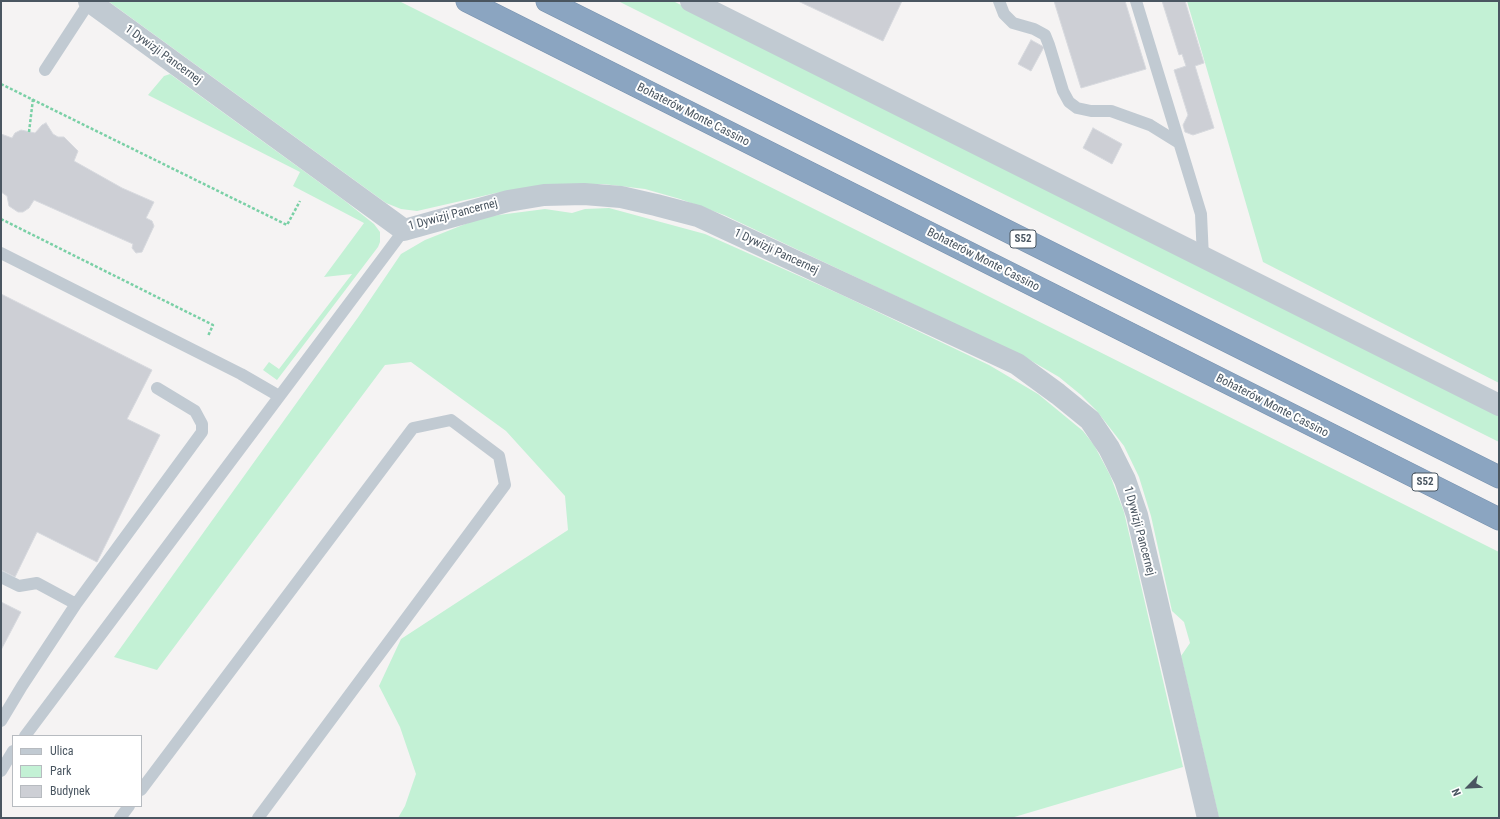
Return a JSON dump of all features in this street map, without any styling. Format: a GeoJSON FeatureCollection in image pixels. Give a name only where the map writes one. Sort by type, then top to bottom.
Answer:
{"type":"FeatureCollection","features":[{"type":"Feature","properties":{"kind":"highway","name":"Bohaterów Monte Cassino"},"geometry":{"type":"LineString","coordinates":[[467,1],[1499,519]]}},
{"type":"Feature","properties":{"kind":"highway","name":"S52"},"geometry":{"type":"LineString","coordinates":[[547,1],[1499,478]]}},
{"type":"Feature","properties":{"kind":"street","name":"1 Dywizji Pancernej"},"geometry":{"type":"LineString","coordinates":[[89,1],[404,230],[508,201],[544,196],[584,194],[621,197],[656,205],[698,216],[1009,360],[1058,394],[1090,420],[1109,448],[1125,480],[1137,515],[1208,818]]}},
{"type":"Feature","properties":{"kind":"street"},"geometry":{"type":"LineString","coordinates":[[691,1],[1499,405]]}},
{"type":"Feature","properties":{"kind":"lane"},"geometry":{"type":"LineString","coordinates":[[45,70],[89,1]]}},
{"type":"Feature","properties":{"kind":"lane"},"geometry":{"type":"LineString","coordinates":[[999,1],[1004,14],[1013,23],[1034,29],[1045,36],[1050,45],[1063,91],[1069,102],[1077,108],[1090,111],[1111,111],[1150,125],[1180,143]]}},
{"type":"Feature","properties":{"kind":"lane"},"geometry":{"type":"LineString","coordinates":[[1136,1],[1201,214],[1203,258]]}},
{"type":"Feature","properties":{"kind":"lane"},"geometry":{"type":"LineString","coordinates":[[25,735],[404,230]]}},
{"type":"Feature","properties":{"kind":"lane"},"geometry":{"type":"LineString","coordinates":[[1,253],[236,371],[279,396]]}},
{"type":"Feature","properties":{"kind":"lane"},"geometry":{"type":"LineString","coordinates":[[1,721],[22,686],[76,604],[202,432],[202,424],[195,411],[156,388]]}},
{"type":"Feature","properties":{"kind":"lane"},"geometry":{"type":"LineString","coordinates":[[142,789],[413,428],[451,420],[499,456],[505,485],[258,818]]}},
{"type":"Feature","properties":{"kind":"lane"},"geometry":{"type":"LineString","coordinates":[[1,577],[19,586],[37,583],[76,604]]}},
{"type":"Feature","properties":{"kind":"lane"},"geometry":{"type":"LineString","coordinates":[[1,771],[12,753]]}},
{"type":"Feature","properties":{"kind":"lane"},"geometry":{"type":"LineString","coordinates":[[120,818],[128,807]]}},
{"type":"Feature","properties":{"kind":"path"},"geometry":{"type":"LineString","coordinates":[[1,84],[287,225],[300,201]]}},
{"type":"Feature","properties":{"kind":"path"},"geometry":{"type":"LineString","coordinates":[[29,132],[33,100]]}},
{"type":"Feature","properties":{"kind":"path"},"geometry":{"type":"LineString","coordinates":[[1,219],[213,325]]}},
{"type":"Feature","properties":{"kind":"green space"},"geometry":{"type":"Polygon","coordinates":[[[108,1],[399,1],[1499,552],[1499,818],[1219,818],[1181,656],[1190,643],[1184,622],[1172,611],[1151,516],[1139,477],[1124,446],[1096,410],[1081,395],[1059,377],[1023,356],[724,215],[680,199],[645,189],[603,184],[560,184],[496,193],[417,211],[401,209],[386,203],[108,1]]]}},
{"type":"Feature","properties":{"kind":"green space"},"geometry":{"type":"Polygon","coordinates":[[[618,1],[673,1],[1036,182],[1499,414],[1499,442],[618,1]]]}},
{"type":"Feature","properties":{"kind":"green space"},"geometry":{"type":"Polygon","coordinates":[[[1187,1],[1499,1],[1499,383],[1263,262],[1187,1]]]}},
{"type":"Feature","properties":{"kind":"green space"},"geometry":{"type":"Polygon","coordinates":[[[170,74],[345,201],[374,224],[380,232],[380,242],[378,247],[277,380],[263,370],[269,362],[279,369],[352,274],[324,277],[364,223],[293,186],[300,172],[148,95],[164,76],[170,74]]]}},
{"type":"Feature","properties":{"kind":"green space"},"geometry":{"type":"Polygon","coordinates":[[[609,208],[705,234],[842,295],[989,365],[1038,394],[1083,431],[1094,445],[1110,475],[1124,512],[1183,767],[1011,818],[398,818],[405,806],[416,774],[400,727],[379,686],[401,639],[568,530],[565,496],[506,431],[411,362],[385,365],[157,670],[114,657],[359,316],[401,254],[425,240],[483,217],[545,209],[572,213],[585,209],[609,208]]]}},
{"type":"Feature","properties":{"kind":"building"},"geometry":{"type":"Polygon","coordinates":[[[798,1],[902,1],[883,41],[798,1]]]}},
{"type":"Feature","properties":{"kind":"building"},"geometry":{"type":"Polygon","coordinates":[[[1054,1],[1125,1],[1146,69],[1081,88],[1054,1]]]}},
{"type":"Feature","properties":{"kind":"building"},"geometry":{"type":"Polygon","coordinates":[[[1162,1],[1185,1],[1204,63],[1195,66],[1214,128],[1193,135],[1185,132],[1183,125],[1188,115],[1174,70],[1186,66],[1182,54],[1179,55],[1162,1]]]}},
{"type":"Feature","properties":{"kind":"building"},"geometry":{"type":"Polygon","coordinates":[[[1031,40],[1044,47],[1031,71],[1018,64],[1031,40]]]}},
{"type":"Feature","properties":{"kind":"building"},"geometry":{"type":"Polygon","coordinates":[[[46,123],[53,134],[58,137],[64,137],[78,151],[74,161],[122,188],[154,202],[146,218],[152,221],[154,226],[142,252],[136,253],[132,248],[133,244],[34,200],[29,208],[23,212],[18,212],[9,206],[7,196],[1,192],[1,134],[12,138],[15,133],[21,130],[35,133],[42,125],[46,123]]]}},
{"type":"Feature","properties":{"kind":"building"},"geometry":{"type":"Polygon","coordinates":[[[1093,128],[1122,144],[1112,164],[1083,148],[1093,128]]]}},
{"type":"Feature","properties":{"kind":"building"},"geometry":{"type":"Polygon","coordinates":[[[1,294],[152,370],[127,419],[160,435],[97,562],[37,532],[15,577],[1,570],[1,294]]]}},
{"type":"Feature","properties":{"kind":"building"},"geometry":{"type":"Polygon","coordinates":[[[1,602],[21,612],[1,650],[1,602]]]}}]}
